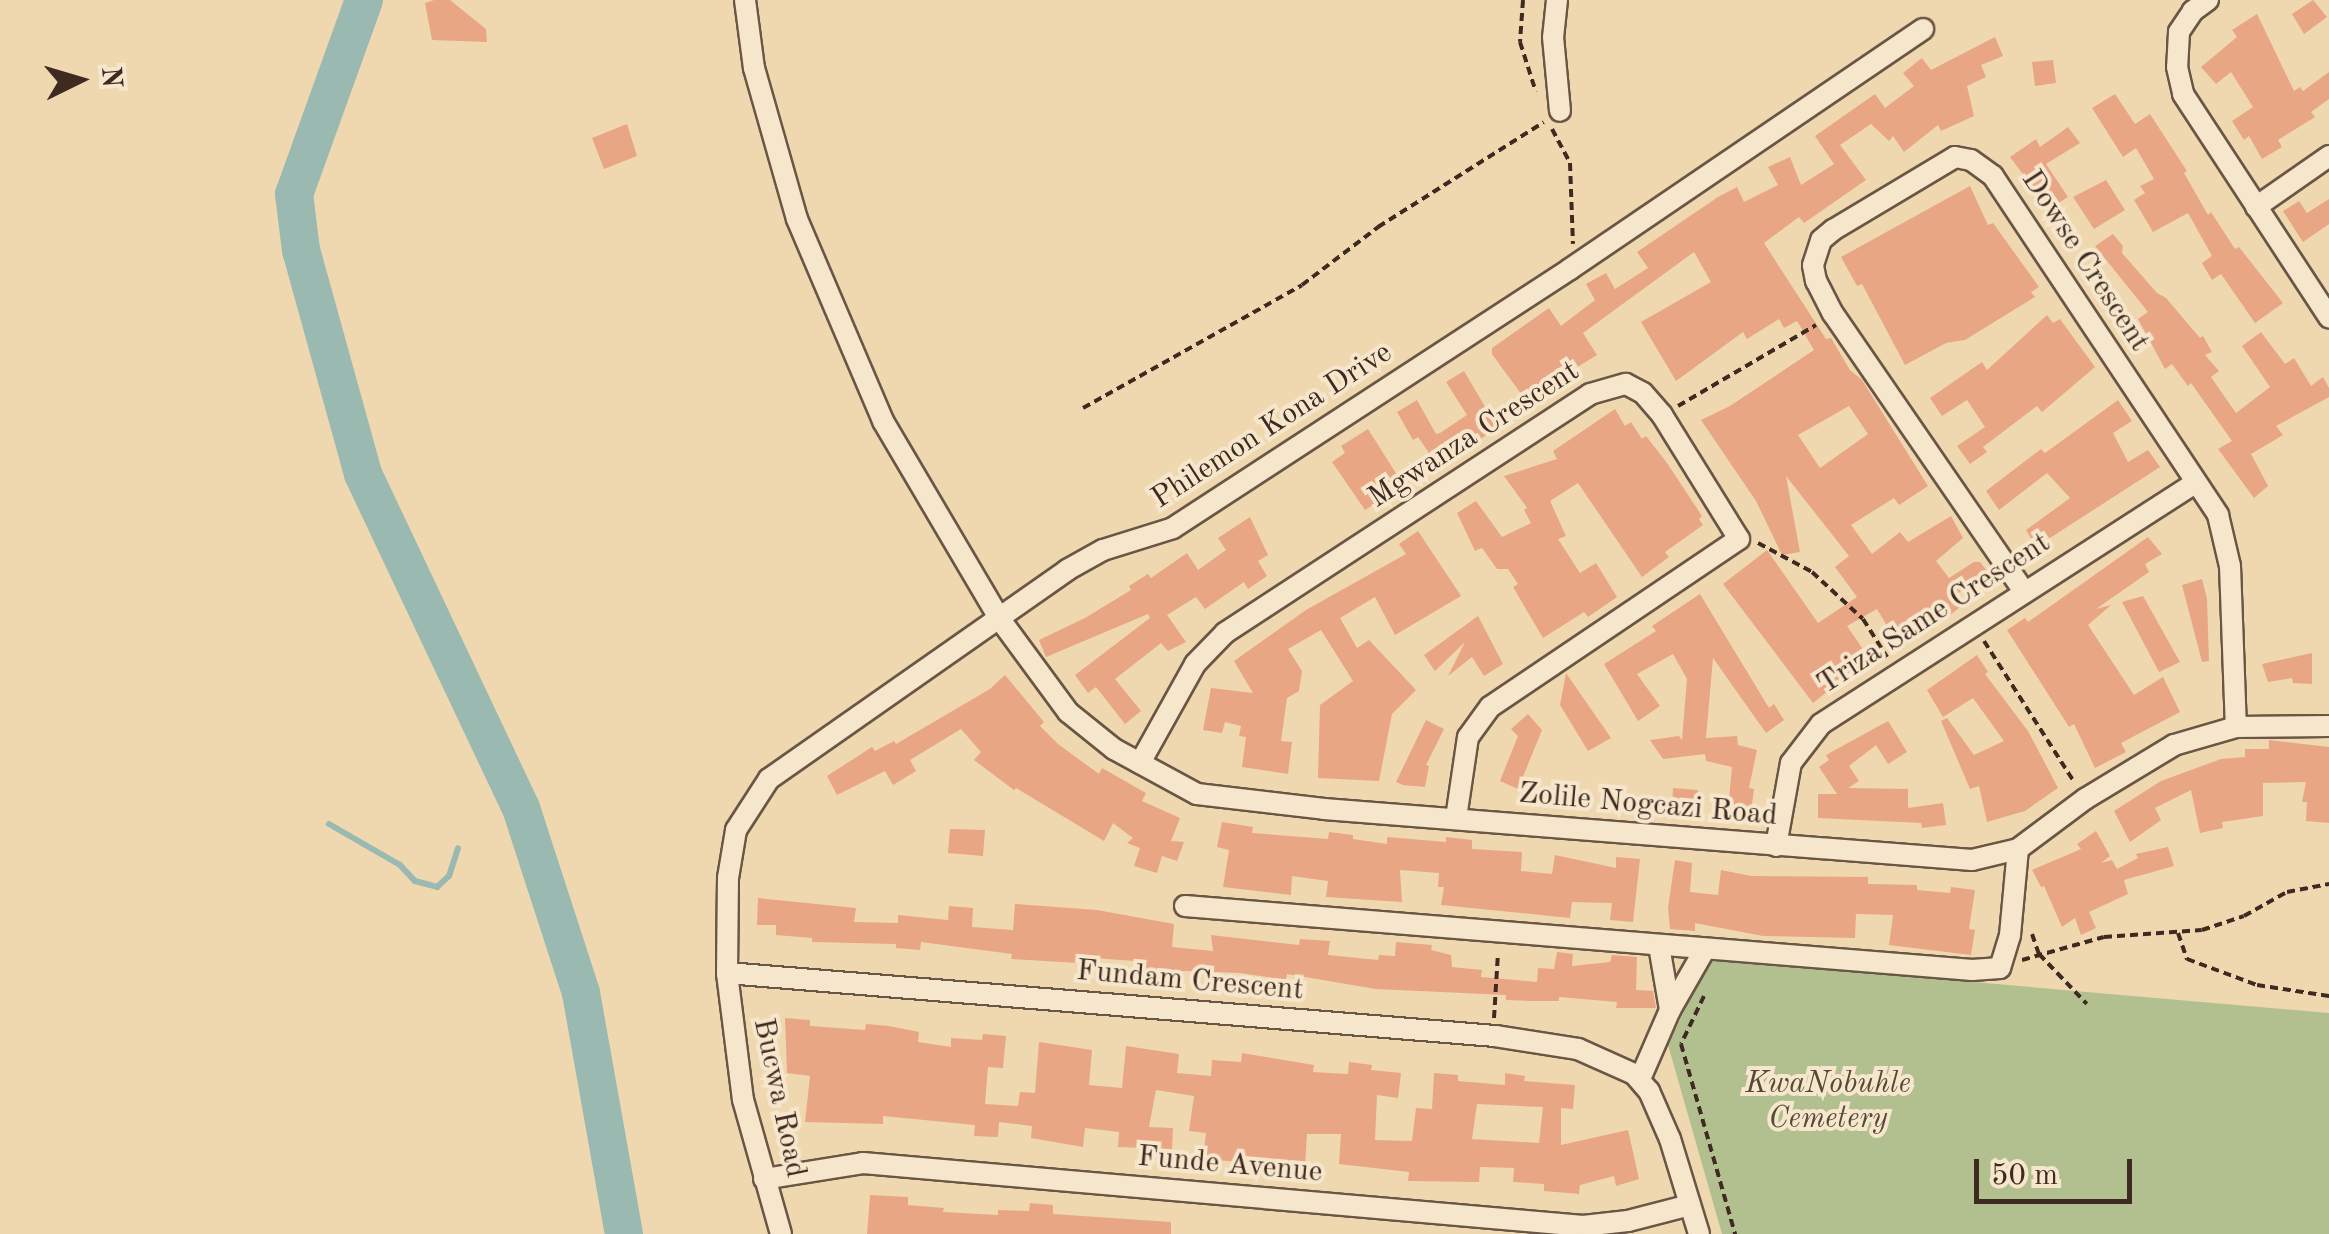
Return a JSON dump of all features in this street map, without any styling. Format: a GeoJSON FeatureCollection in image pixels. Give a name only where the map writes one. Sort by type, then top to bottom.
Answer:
{"type":"FeatureCollection","features":[{"type":"Feature","properties":{"kind":"street","name":"Zolile Nogcazi Road"},"geometry":{"type":"LineString","coordinates":[[745,0],[754,68],[797,219],[883,421],[999,618],[1068,712],[1092,734],[1197,794],[1222,800],[1972,860],[2018,848],[2085,800],[2174,745],[2236,727],[2329,726]]}},
{"type":"Feature","properties":{"kind":"street"},"geometry":{"type":"LineString","coordinates":[[1554,115],[1553,38],[1557,0]]}},
{"type":"Feature","properties":{"kind":"street"},"geometry":{"type":"LineString","coordinates":[[2208,0],[2192,11],[2179,32],[2176,67],[2183,94],[2329,317]]}},
{"type":"Feature","properties":{"kind":"street","name":"Philemon Kona Drive"},"geometry":{"type":"LineString","coordinates":[[726,972],[728,878],[736,830],[769,779],[1089,556],[1173,528],[1570,269],[1923,29]]}},
{"type":"Feature","properties":{"kind":"street"},"geometry":{"type":"LineString","coordinates":[[2256,207],[2329,156]]}},
{"type":"Feature","properties":{"kind":"street","name":"Dowse Crescent"},"geometry":{"type":"LineString","coordinates":[[2022,590],[1834,314],[1816,281],[1813,265],[1820,240],[1947,159],[1971,160],[1993,176],[2218,515],[2226,540],[2234,617],[2236,727]]}},
{"type":"Feature","properties":{"kind":"street","name":"Mgwanza Crescent"},"geometry":{"type":"LineString","coordinates":[[1140,763],[1202,653],[1265,606],[1590,394],[1626,384],[1644,393],[1662,415],[1739,539]]}},
{"type":"Feature","properties":{"kind":"street","name":"Triza Same Crescent"},"geometry":{"type":"LineString","coordinates":[[1776,846],[1786,780],[1801,745],[1821,724],[2022,590],[2194,484]]}},
{"type":"Feature","properties":{"kind":"street"},"geometry":{"type":"LineString","coordinates":[[1456,818],[1468,736],[1490,708],[1739,539]]}},
{"type":"Feature","properties":{"kind":"street"},"geometry":{"type":"LineString","coordinates":[[1184,906],[1867,966],[2000,968],[2010,935],[2018,848]]}},
{"type":"Feature","properties":{"kind":"street"},"geometry":{"type":"LineString","coordinates":[[1659,946],[1670,1010]]}},
{"type":"Feature","properties":{"kind":"street"},"geometry":{"type":"LineString","coordinates":[[1699,1234],[1670,1139],[1640,1079],[1670,1010],[1705,950]]}},
{"type":"Feature","properties":{"kind":"street","name":"Fundam Crescent"},"geometry":{"type":"LineString","coordinates":[[726,972],[1495,1036],[1578,1049],[1640,1079]]}},
{"type":"Feature","properties":{"kind":"street","name":"Bucwa Road"},"geometry":{"type":"LineString","coordinates":[[726,972],[732,1040],[764,1179],[781,1234]]}},
{"type":"Feature","properties":{"kind":"street","name":"Funde Avenue"},"geometry":{"type":"LineString","coordinates":[[764,1179],[863,1163],[1583,1226],[1628,1220],[1690,1204]]}},
{"type":"Feature","properties":{"kind":"path"},"geometry":{"type":"LineString","coordinates":[[1523,0],[1524,64],[1554,115],[1574,182],[1570,269]]}},
{"type":"Feature","properties":{"kind":"path"},"geometry":{"type":"LineString","coordinates":[[1083,408],[1302,285],[1378,227],[1554,115]]}},
{"type":"Feature","properties":{"kind":"path"},"geometry":{"type":"LineString","coordinates":[[1662,415],[1834,314]]}},
{"type":"Feature","properties":{"kind":"path"},"geometry":{"type":"LineString","coordinates":[[1739,539],[1758,543],[1812,572],[1863,619],[1897,674]]}},
{"type":"Feature","properties":{"kind":"path"},"geometry":{"type":"LineString","coordinates":[[1973,624],[2085,800]]}},
{"type":"Feature","properties":{"kind":"path"},"geometry":{"type":"LineString","coordinates":[[2000,968],[2104,937],[2202,930],[2244,916],[2287,892],[2329,884]]}},
{"type":"Feature","properties":{"kind":"path"},"geometry":{"type":"LineString","coordinates":[[2027,919],[2039,954],[2087,1004]]}},
{"type":"Feature","properties":{"kind":"path"},"geometry":{"type":"LineString","coordinates":[[1495,1036],[1500,933]]}},
{"type":"Feature","properties":{"kind":"path"},"geometry":{"type":"LineString","coordinates":[[2178,934],[2188,958],[2256,985],[2329,996]]}},
{"type":"Feature","properties":{"kind":"path"},"geometry":{"type":"LineString","coordinates":[[1710,984],[1680,1044],[1735,1234]]}},
{"type":"Feature","properties":{"kind":"green space","name":"KwaNobuhle Cemetery"},"geometry":{"type":"Polygon","coordinates":[[[1709,959],[2329,1013],[2329,1234],[1722,1234],[1668,1045],[1709,959]]]}},
{"type":"Feature","properties":{"kind":"building"},"geometry":{"type":"Polygon","coordinates":[[[450,0],[486,29],[487,42],[432,40],[425,3],[450,0]]]}},
{"type":"Feature","properties":{"kind":"building"},"geometry":{"type":"Polygon","coordinates":[[[2313,0],[2327,17],[2304,34],[2292,14],[2313,0]]]}},
{"type":"Feature","properties":{"kind":"building"},"geometry":{"type":"Polygon","coordinates":[[[2257,14],[2294,91],[2300,87],[2303,91],[2329,72],[2329,99],[2311,112],[2315,117],[2278,140],[2282,147],[2262,159],[2249,136],[2244,140],[2232,121],[2253,107],[2231,72],[2216,84],[2201,67],[2237,37],[2232,30],[2257,14]]]}},
{"type":"Feature","properties":{"kind":"building"},"geometry":{"type":"Polygon","coordinates":[[[1995,37],[2003,56],[1981,65],[1986,77],[1967,86],[1974,116],[1941,131],[1938,125],[1904,152],[1893,136],[1889,141],[1871,124],[1840,145],[1866,180],[1804,223],[1799,217],[1764,243],[1826,339],[1831,338],[1850,370],[1862,380],[1928,486],[1899,505],[1894,498],[1851,525],[1872,554],[1900,532],[1908,542],[1951,516],[1963,538],[1936,561],[1949,578],[1974,562],[1980,562],[1988,572],[1957,594],[1965,603],[1933,629],[1899,646],[1877,609],[1847,626],[1869,658],[1813,703],[1723,584],[1767,550],[1818,623],[1857,597],[1835,567],[1849,556],[1786,476],[1800,552],[1782,555],[1756,501],[1701,420],[1730,406],[1814,350],[1797,321],[1784,328],[1779,319],[1747,339],[1743,332],[1676,381],[1641,322],[1711,282],[1694,252],[1583,333],[1597,355],[1540,390],[1546,399],[1532,409],[1492,354],[1492,348],[1549,308],[1561,326],[1595,300],[1586,284],[1606,273],[1615,289],[1648,268],[1637,252],[1718,197],[1737,187],[1744,202],[1778,185],[1768,167],[1790,157],[1801,185],[1834,164],[1815,136],[1875,94],[1885,108],[1914,86],[1903,73],[1922,58],[1931,70],[1995,37]],[[1849,406],[1798,435],[1820,468],[1868,434],[1849,406]]]}},
{"type":"Feature","properties":{"kind":"building"},"geometry":{"type":"Polygon","coordinates":[[[2053,60],[2056,83],[2035,86],[2032,62],[2053,60]]]}},
{"type":"Feature","properties":{"kind":"building"},"geometry":{"type":"Polygon","coordinates":[[[2115,94],[2135,124],[2150,114],[2187,171],[2184,173],[2208,215],[2211,212],[2235,249],[2239,247],[2283,303],[2255,323],[2221,274],[2212,280],[2202,263],[2212,256],[2188,213],[2153,232],[2134,200],[2145,193],[2140,186],[2154,179],[2136,148],[2123,157],[2092,108],[2115,94]]]}},
{"type":"Feature","properties":{"kind":"building"},"geometry":{"type":"Polygon","coordinates":[[[627,124],[637,156],[604,169],[592,138],[627,124]]]}},
{"type":"Feature","properties":{"kind":"building"},"geometry":{"type":"Polygon","coordinates":[[[2068,127],[2080,143],[2046,164],[2068,197],[2049,209],[2010,157],[2036,139],[2040,147],[2068,127]]]}},
{"type":"Feature","properties":{"kind":"building"},"geometry":{"type":"Polygon","coordinates":[[[2106,180],[2125,210],[2094,229],[2073,197],[2106,180]]]}},
{"type":"Feature","properties":{"kind":"building"},"geometry":{"type":"Polygon","coordinates":[[[1970,186],[1988,225],[1993,223],[2039,287],[2031,292],[2035,297],[1965,340],[1946,343],[1905,365],[1862,284],[1857,286],[1841,257],[1970,186]]]}},
{"type":"Feature","properties":{"kind":"building"},"geometry":{"type":"Polygon","coordinates":[[[2329,199],[2329,224],[2303,242],[2283,211],[2299,201],[2307,213],[2329,199]]]}},
{"type":"Feature","properties":{"kind":"building"},"geometry":{"type":"Polygon","coordinates":[[[2113,234],[2123,246],[2122,253],[2157,293],[2166,298],[2200,338],[2203,336],[2212,352],[2205,355],[2219,371],[2211,377],[2236,413],[2270,387],[2242,346],[2261,332],[2285,364],[2294,358],[2311,386],[2323,377],[2329,388],[2329,397],[2276,426],[2283,435],[2251,454],[2268,486],[2254,498],[2218,449],[2232,441],[2191,383],[2188,386],[2172,364],[2165,369],[2138,319],[2148,312],[2095,246],[2113,234]]]}},
{"type":"Feature","properties":{"kind":"building"},"geometry":{"type":"Polygon","coordinates":[[[2047,315],[2053,323],[2060,319],[2095,367],[2042,412],[2037,406],[1983,447],[1987,452],[1970,464],[1957,446],[1985,427],[1967,400],[1942,416],[1930,398],[1982,362],[1987,370],[2047,315]]]}},
{"type":"Feature","properties":{"kind":"building"},"geometry":{"type":"Polygon","coordinates":[[[1464,371],[1497,427],[1440,469],[1418,437],[1413,440],[1397,412],[1417,400],[1436,434],[1440,433],[1467,415],[1446,382],[1464,371]]]}},
{"type":"Feature","properties":{"kind":"building"},"geometry":{"type":"Polygon","coordinates":[[[2118,400],[2132,421],[2113,433],[2128,462],[2148,450],[2160,467],[2036,547],[2026,530],[2070,498],[2047,473],[1999,510],[1986,491],[2041,449],[2045,453],[2118,400]]]}},
{"type":"Feature","properties":{"kind":"building"},"geometry":{"type":"Polygon","coordinates":[[[1615,409],[1625,426],[1631,422],[1667,463],[1702,516],[1699,519],[1703,525],[1665,552],[1669,557],[1642,577],[1578,483],[1550,501],[1566,536],[1558,539],[1580,573],[1596,563],[1617,597],[1588,617],[1584,612],[1543,638],[1513,587],[1518,584],[1508,569],[1497,569],[1482,548],[1475,551],[1457,513],[1476,501],[1502,537],[1531,523],[1524,510],[1527,508],[1504,476],[1557,459],[1553,451],[1615,409]]]}},
{"type":"Feature","properties":{"kind":"building"},"geometry":{"type":"Polygon","coordinates":[[[1368,429],[1404,486],[1365,510],[1332,462],[1345,453],[1341,446],[1368,429]]]}},
{"type":"Feature","properties":{"kind":"building"},"geometry":{"type":"Polygon","coordinates":[[[1250,517],[1268,555],[1258,561],[1267,576],[1248,589],[1244,582],[1205,609],[1196,597],[1167,615],[1186,642],[1168,651],[1161,643],[1115,679],[1141,711],[1125,724],[1096,687],[1088,693],[1075,675],[1150,618],[1148,614],[1046,657],[1039,640],[1085,618],[1131,590],[1129,586],[1148,574],[1151,578],[1187,553],[1198,570],[1226,550],[1218,538],[1250,517]]]}},
{"type":"Feature","properties":{"kind":"building"},"geometry":{"type":"Polygon","coordinates":[[[1418,531],[1461,596],[1395,635],[1375,597],[1340,618],[1357,648],[1369,640],[1416,690],[1392,714],[1379,781],[1318,778],[1320,705],[1353,681],[1321,630],[1288,649],[1302,671],[1299,691],[1287,698],[1281,741],[1292,742],[1288,774],[1242,767],[1246,737],[1239,736],[1241,726],[1225,722],[1222,733],[1203,730],[1211,688],[1253,693],[1234,661],[1306,610],[1406,554],[1399,544],[1418,531]]]}},
{"type":"Feature","properties":{"kind":"building"},"geometry":{"type":"Polygon","coordinates":[[[2148,537],[2162,554],[2145,564],[2149,572],[2096,609],[2111,605],[2088,625],[2134,695],[2163,677],[2180,712],[2121,743],[2126,752],[2095,768],[2074,724],[2069,727],[2007,630],[2025,618],[2028,622],[2148,537]]]}},
{"type":"Feature","properties":{"kind":"building"},"geometry":{"type":"Polygon","coordinates":[[[2202,579],[2207,599],[2209,661],[2202,662],[2182,585],[2202,579]]]}},
{"type":"Feature","properties":{"kind":"building"},"geometry":{"type":"Polygon","coordinates":[[[1700,594],[1769,708],[1774,704],[1784,720],[1766,733],[1713,658],[1706,738],[1737,736],[1738,745],[1757,750],[1749,788],[1754,789],[1751,812],[1728,809],[1732,767],[1706,761],[1705,754],[1663,759],[1650,740],[1679,736],[1682,740],[1687,679],[1673,654],[1637,674],[1660,706],[1638,721],[1604,664],[1656,631],[1652,626],[1700,594]]]}},
{"type":"Feature","properties":{"kind":"building"},"geometry":{"type":"Polygon","coordinates":[[[2143,596],[2180,662],[2159,672],[2122,602],[2143,596]]]}},
{"type":"Feature","properties":{"kind":"building"},"geometry":{"type":"Polygon","coordinates":[[[1478,616],[1503,664],[1484,676],[1472,657],[1448,676],[1465,642],[1435,671],[1424,655],[1478,616]]]}},
{"type":"Feature","properties":{"kind":"building"},"geometry":{"type":"Polygon","coordinates":[[[2312,653],[2312,684],[2293,683],[2292,678],[2268,682],[2262,664],[2312,653]]]}},
{"type":"Feature","properties":{"kind":"building"},"geometry":{"type":"Polygon","coordinates":[[[1977,655],[1988,672],[1985,674],[2028,731],[2058,788],[2025,811],[1987,822],[1979,786],[1970,789],[1941,721],[1947,718],[1974,755],[2004,741],[1973,698],[1943,717],[1927,690],[1977,655]]]}},
{"type":"Feature","properties":{"kind":"building"},"geometry":{"type":"Polygon","coordinates":[[[1566,673],[1611,738],[1588,751],[1560,705],[1566,673]]]}},
{"type":"Feature","properties":{"kind":"building"},"geometry":{"type":"Polygon","coordinates":[[[1005,675],[1044,722],[1040,726],[1058,744],[1099,774],[1102,768],[1146,793],[1142,801],[1180,818],[1171,841],[1184,842],[1177,861],[1162,856],[1157,873],[1134,866],[1140,848],[1127,843],[1133,838],[1113,823],[1104,841],[1014,790],[974,760],[981,752],[961,729],[910,760],[916,771],[893,785],[885,771],[837,795],[827,776],[872,747],[875,751],[894,741],[896,744],[990,689],[1005,675]]]}},
{"type":"Feature","properties":{"kind":"building"},"geometry":{"type":"Polygon","coordinates":[[[1528,714],[1542,730],[1518,789],[1500,781],[1518,736],[1511,729],[1528,714]]]}},
{"type":"Feature","properties":{"kind":"building"},"geometry":{"type":"Polygon","coordinates":[[[1426,720],[1444,729],[1426,765],[1429,766],[1425,787],[1403,785],[1396,782],[1426,720]]]}},
{"type":"Feature","properties":{"kind":"building"},"geometry":{"type":"Polygon","coordinates":[[[1888,721],[1907,752],[1888,764],[1876,745],[1849,766],[1859,781],[1848,788],[1908,789],[1908,808],[1943,803],[1946,825],[1922,828],[1921,823],[1818,818],[1818,794],[1837,794],[1819,767],[1829,760],[1826,755],[1888,721]]]}},
{"type":"Feature","properties":{"kind":"building"},"geometry":{"type":"Polygon","coordinates":[[[2269,740],[2329,747],[2329,823],[2306,821],[2307,802],[2302,802],[2306,782],[2263,783],[2263,816],[2222,822],[2223,828],[2200,833],[2191,790],[2155,808],[2161,820],[2130,842],[2114,811],[2161,781],[2221,759],[2245,757],[2245,749],[2269,749],[2269,740]]]}},
{"type":"Feature","properties":{"kind":"building"},"geometry":{"type":"Polygon","coordinates":[[[1673,788],[1698,790],[1696,811],[1672,810],[1673,788]]]}},
{"type":"Feature","properties":{"kind":"building"},"geometry":{"type":"Polygon","coordinates":[[[1222,822],[1253,827],[1252,833],[1328,839],[1329,832],[1387,844],[1387,837],[1472,840],[1472,849],[1522,852],[1521,871],[1552,874],[1555,855],[1616,868],[1616,857],[1640,859],[1633,922],[1610,920],[1612,903],[1572,902],[1570,918],[1441,905],[1444,887],[1438,887],[1439,873],[1400,870],[1402,902],[1326,897],[1328,881],[1292,876],[1291,895],[1223,887],[1229,850],[1217,847],[1222,822]]]}},
{"type":"Feature","properties":{"kind":"building"},"geometry":{"type":"Polygon","coordinates":[[[950,829],[985,830],[983,856],[948,853],[950,829]]]}},
{"type":"Feature","properties":{"kind":"building"},"geometry":{"type":"Polygon","coordinates":[[[2096,831],[2110,856],[2101,863],[2112,860],[2117,869],[2138,858],[2136,854],[2168,847],[2174,866],[2124,880],[2128,894],[2089,912],[2096,928],[2081,935],[2075,918],[2062,927],[2044,886],[2032,870],[2081,849],[2077,844],[2096,831]]]}},
{"type":"Feature","properties":{"kind":"building"},"geometry":{"type":"Polygon","coordinates":[[[1675,860],[1692,863],[1690,892],[1718,895],[1721,870],[1751,876],[1868,877],[1868,884],[1917,885],[1917,890],[1950,893],[1951,887],[1975,890],[1969,929],[1975,930],[1971,955],[1889,945],[1893,915],[1856,914],[1855,938],[1763,936],[1695,923],[1695,931],[1670,929],[1668,908],[1675,860]]]}},
{"type":"Feature","properties":{"kind":"building"},"geometry":{"type":"Polygon","coordinates":[[[758,898],[856,908],[854,922],[898,923],[898,915],[948,920],[949,906],[973,908],[972,927],[1013,930],[1015,904],[1097,910],[1174,924],[1172,947],[1213,951],[1211,935],[1299,945],[1300,939],[1330,941],[1328,955],[1378,960],[1379,955],[1395,956],[1396,942],[1432,945],[1431,950],[1451,955],[1452,967],[1482,970],[1481,977],[1537,982],[1538,968],[1554,969],[1557,952],[1573,954],[1572,966],[1610,962],[1612,955],[1637,957],[1636,990],[1653,991],[1656,1008],[1616,1008],[1617,1002],[1559,997],[1559,1001],[1506,1000],[1506,995],[1376,989],[1287,974],[1286,980],[1240,973],[1134,968],[1135,961],[1079,957],[1078,963],[1011,959],[1012,954],[921,942],[920,950],[896,948],[896,944],[812,942],[812,938],[776,935],[776,925],[757,925],[758,898]]]}},
{"type":"Feature","properties":{"kind":"building"},"geometry":{"type":"Polygon","coordinates":[[[785,1018],[810,1020],[810,1026],[865,1030],[866,1024],[889,1026],[919,1032],[918,1042],[951,1047],[951,1038],[982,1040],[983,1034],[1006,1036],[1003,1068],[988,1067],[985,1104],[1018,1106],[1020,1092],[1035,1093],[1039,1042],[1092,1050],[1089,1085],[1122,1088],[1126,1046],[1179,1054],[1177,1073],[1211,1076],[1212,1060],[1241,1062],[1242,1053],[1314,1065],[1313,1072],[1348,1074],[1349,1062],[1372,1065],[1371,1070],[1401,1073],[1398,1098],[1377,1095],[1375,1140],[1412,1141],[1416,1108],[1432,1109],[1434,1073],[1458,1075],[1458,1081],[1505,1085],[1505,1073],[1525,1076],[1524,1081],[1575,1085],[1573,1109],[1561,1108],[1561,1145],[1628,1130],[1639,1179],[1616,1186],[1614,1176],[1580,1185],[1579,1194],[1544,1191],[1544,1184],[1513,1182],[1514,1168],[1480,1167],[1479,1182],[1408,1181],[1409,1172],[1339,1164],[1341,1134],[1307,1134],[1305,1167],[1203,1159],[1206,1133],[1189,1131],[1194,1096],[1156,1090],[1149,1127],[1173,1128],[1172,1149],[1118,1147],[1119,1132],[1085,1128],[1083,1147],[1031,1138],[1032,1126],[999,1122],[998,1137],[974,1136],[975,1125],[883,1116],[883,1124],[805,1122],[810,1076],[787,1073],[785,1018]],[[1477,1104],[1472,1139],[1539,1143],[1543,1107],[1477,1104]]]}},
{"type":"Feature","properties":{"kind":"building"},"geometry":{"type":"Polygon","coordinates":[[[870,1195],[908,1197],[908,1205],[944,1208],[943,1212],[998,1215],[998,1210],[1029,1211],[1030,1203],[1053,1205],[1053,1214],[1171,1222],[1171,1234],[867,1234],[870,1195]]]}},
{"type":"Feature","properties":{"kind":"waterway"},"geometry":{"type":"LineString","coordinates":[[364,0],[294,194],[301,250],[363,474],[521,808],[581,993],[624,1234]]}},
{"type":"Feature","properties":{"kind":"waterway"},"geometry":{"type":"LineString","coordinates":[[329,824],[400,865],[415,881],[437,887],[449,876],[458,848]]}}]}
